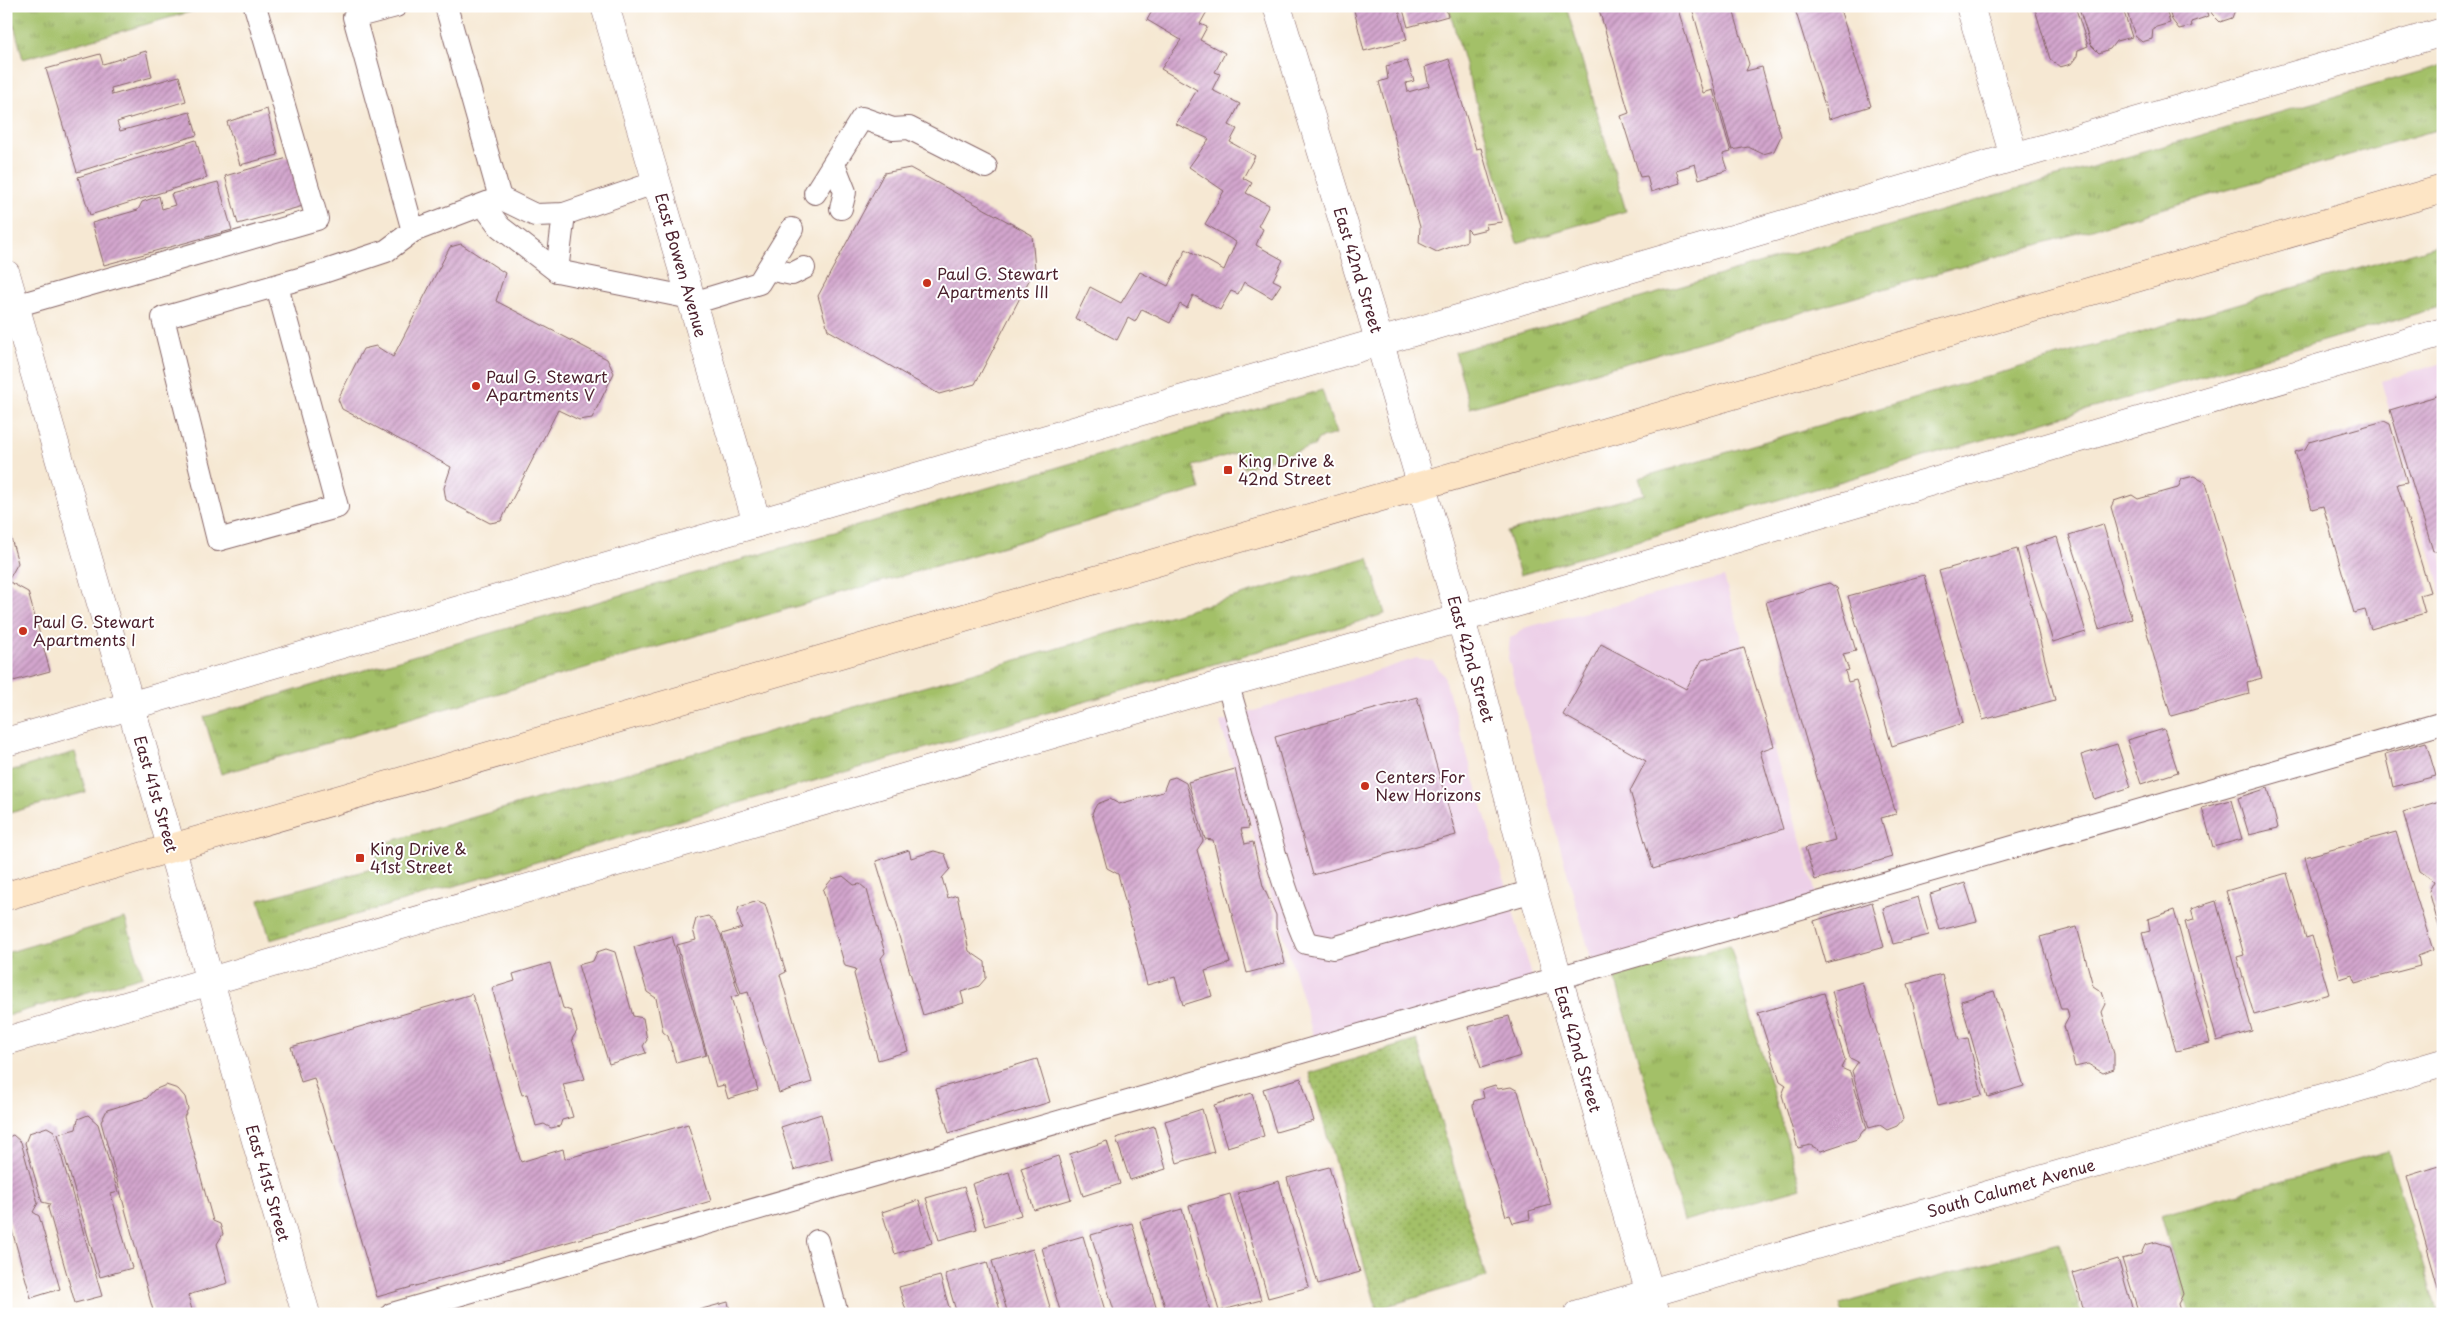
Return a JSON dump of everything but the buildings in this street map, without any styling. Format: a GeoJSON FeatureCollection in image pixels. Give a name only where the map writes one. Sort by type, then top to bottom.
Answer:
{"type":"FeatureCollection","features":[{"type":"Feature","properties":{"kind":"street","name":"East Bowen Avenue"},"geometry":{"type":"LineString","coordinates":[[605,6],[757,523]]}},
{"type":"Feature","properties":{"kind":"street","name":"East 42nd Street"},"geometry":{"type":"LineString","coordinates":[[1277,6],[1422,486],[1533,891],[1653,1303]]}},
{"type":"Feature","properties":{"kind":"street"},"geometry":{"type":"LineString","coordinates":[[1970,6],[2014,157]]}},
{"type":"Feature","properties":{"kind":"street"},"geometry":{"type":"LineString","coordinates":[[6,742],[2443,32]]}},
{"type":"Feature","properties":{"kind":"street"},"geometry":{"type":"LineString","coordinates":[[6,896],[2443,189]]}},
{"type":"Feature","properties":{"kind":"street","name":"East 41st Street"},"geometry":{"type":"LineString","coordinates":[[6,274],[14,315],[131,706],[306,1314]]}},
{"type":"Feature","properties":{"kind":"street"},"geometry":{"type":"LineString","coordinates":[[6,1042],[1227,683],[1460,619],[2443,332]]}},
{"type":"Feature","properties":{"kind":"street","name":"South Calumet Avenue"},"geometry":{"type":"LineString","coordinates":[[1578,1314],[1653,1303],[2443,1063]]}},
{"type":"Feature","properties":{"kind":"lane"},"geometry":{"type":"LineString","coordinates":[[14,315],[317,219],[255,6]]}},
{"type":"Feature","properties":{"kind":"lane"},"geometry":{"type":"LineString","coordinates":[[396,6],[354,17],[412,231]]}},
{"type":"Feature","properties":{"kind":"lane"},"geometry":{"type":"LineString","coordinates":[[446,6],[492,202],[500,227],[557,271],[692,301],[759,283],[792,228]]}},
{"type":"Feature","properties":{"kind":"lane"},"geometry":{"type":"LineString","coordinates":[[815,193],[862,118],[893,129],[909,128],[986,167]]}},
{"type":"Feature","properties":{"kind":"lane"},"geometry":{"type":"LineString","coordinates":[[834,164],[844,192],[841,208]]}},
{"type":"Feature","properties":{"kind":"lane"},"geometry":{"type":"LineString","coordinates":[[277,286],[337,507],[218,540],[162,318],[277,286],[386,251],[412,231],[492,202],[535,215],[564,214],[657,182]]}},
{"type":"Feature","properties":{"kind":"lane"},"geometry":{"type":"LineString","coordinates":[[557,271],[564,214]]}},
{"type":"Feature","properties":{"kind":"lane"},"geometry":{"type":"LineString","coordinates":[[768,269],[792,274],[804,268]]}},
{"type":"Feature","properties":{"kind":"lane"},"geometry":{"type":"LineString","coordinates":[[1227,683],[1247,746],[1286,896],[1306,942],[1333,948],[1533,891]]}},
{"type":"Feature","properties":{"kind":"lane"},"geometry":{"type":"LineString","coordinates":[[392,1314],[2443,723]]}},
{"type":"Feature","properties":{"kind":"lane"},"geometry":{"type":"LineString","coordinates":[[817,1241],[837,1314]]}},
{"type":"Feature","properties":{"kind":"shaded area"},"geometry":{"type":"Polygon","coordinates":[[[2443,363],[2443,599],[2381,381],[2443,363]]]}},
{"type":"Feature","properties":{"kind":"shaded area"},"geometry":{"type":"Polygon","coordinates":[[[1724,577],[1819,904],[1594,969],[1508,658],[1510,638],[1527,627],[1724,577]]]}},
{"type":"Feature","properties":{"kind":"shaded area"},"geometry":{"type":"Polygon","coordinates":[[[1417,658],[1433,661],[1444,676],[1535,986],[1317,1048],[1220,722],[1417,658]]]}},
{"type":"Feature","properties":{"kind":"green space"},"geometry":{"type":"Polygon","coordinates":[[[9,6],[211,6],[23,59],[9,6]]]}},
{"type":"Feature","properties":{"kind":"green space"},"geometry":{"type":"Polygon","coordinates":[[[1448,6],[1566,6],[1626,211],[1517,243],[1448,6]]]}},
{"type":"Feature","properties":{"kind":"green space"},"geometry":{"type":"Polygon","coordinates":[[[2443,65],[2443,128],[1470,408],[1455,352],[2443,65]]]}},
{"type":"Feature","properties":{"kind":"green space"},"geometry":{"type":"Polygon","coordinates":[[[2443,244],[2443,306],[1520,575],[1507,532],[1644,494],[1639,478],[2443,244]]]}},
{"type":"Feature","properties":{"kind":"green space"},"geometry":{"type":"Polygon","coordinates":[[[1322,390],[1336,434],[1318,439],[1314,446],[1244,468],[1238,452],[1193,466],[1200,489],[221,774],[204,717],[1322,390]]]}},
{"type":"Feature","properties":{"kind":"green space"},"geometry":{"type":"Polygon","coordinates":[[[1369,558],[1385,614],[270,940],[259,900],[379,867],[374,846],[1369,558]]]}},
{"type":"Feature","properties":{"kind":"green space"},"geometry":{"type":"Polygon","coordinates":[[[75,752],[86,792],[6,814],[6,772],[75,752]]]}},
{"type":"Feature","properties":{"kind":"green space"},"geometry":{"type":"Polygon","coordinates":[[[125,918],[143,976],[6,1016],[6,953],[125,918]]]}},
{"type":"Feature","properties":{"kind":"green space"},"geometry":{"type":"Polygon","coordinates":[[[1730,945],[1801,1188],[1684,1221],[1615,977],[1730,945]]]}},
{"type":"Feature","properties":{"kind":"green space"},"geometry":{"type":"Polygon","coordinates":[[[1417,1040],[1486,1277],[1377,1309],[1309,1073],[1417,1040]]]}},
{"type":"Feature","properties":{"kind":"green space"},"geometry":{"type":"Polygon","coordinates":[[[2388,1151],[2438,1314],[2189,1314],[2161,1215],[2388,1151]]]}},
{"type":"Feature","properties":{"kind":"green space"},"geometry":{"type":"Polygon","coordinates":[[[2059,1243],[2081,1314],[1843,1314],[1840,1304],[2059,1243]]]}},
{"type":"Feature","properties":{"kind":"place","name":"Paul G. Stewart Apartments III"},"geometry":{"type":"Point","coordinates":[927,283]}},
{"type":"Feature","properties":{"kind":"place","name":"Paul G. Stewart Apartments V"},"geometry":{"type":"Point","coordinates":[476,386]}},
{"type":"Feature","properties":{"kind":"place","name":"King Drive & 42nd Street"},"geometry":{"type":"Point","coordinates":[1228,470]}},
{"type":"Feature","properties":{"kind":"place","name":"Paul G. Stewart Apartments I"},"geometry":{"type":"Point","coordinates":[23,631]}},
{"type":"Feature","properties":{"kind":"place","name":"Centers For New Horizons"},"geometry":{"type":"Point","coordinates":[1365,786]}},
{"type":"Feature","properties":{"kind":"place","name":"King Drive & 41st Street"},"geometry":{"type":"Point","coordinates":[360,858]}}]}
